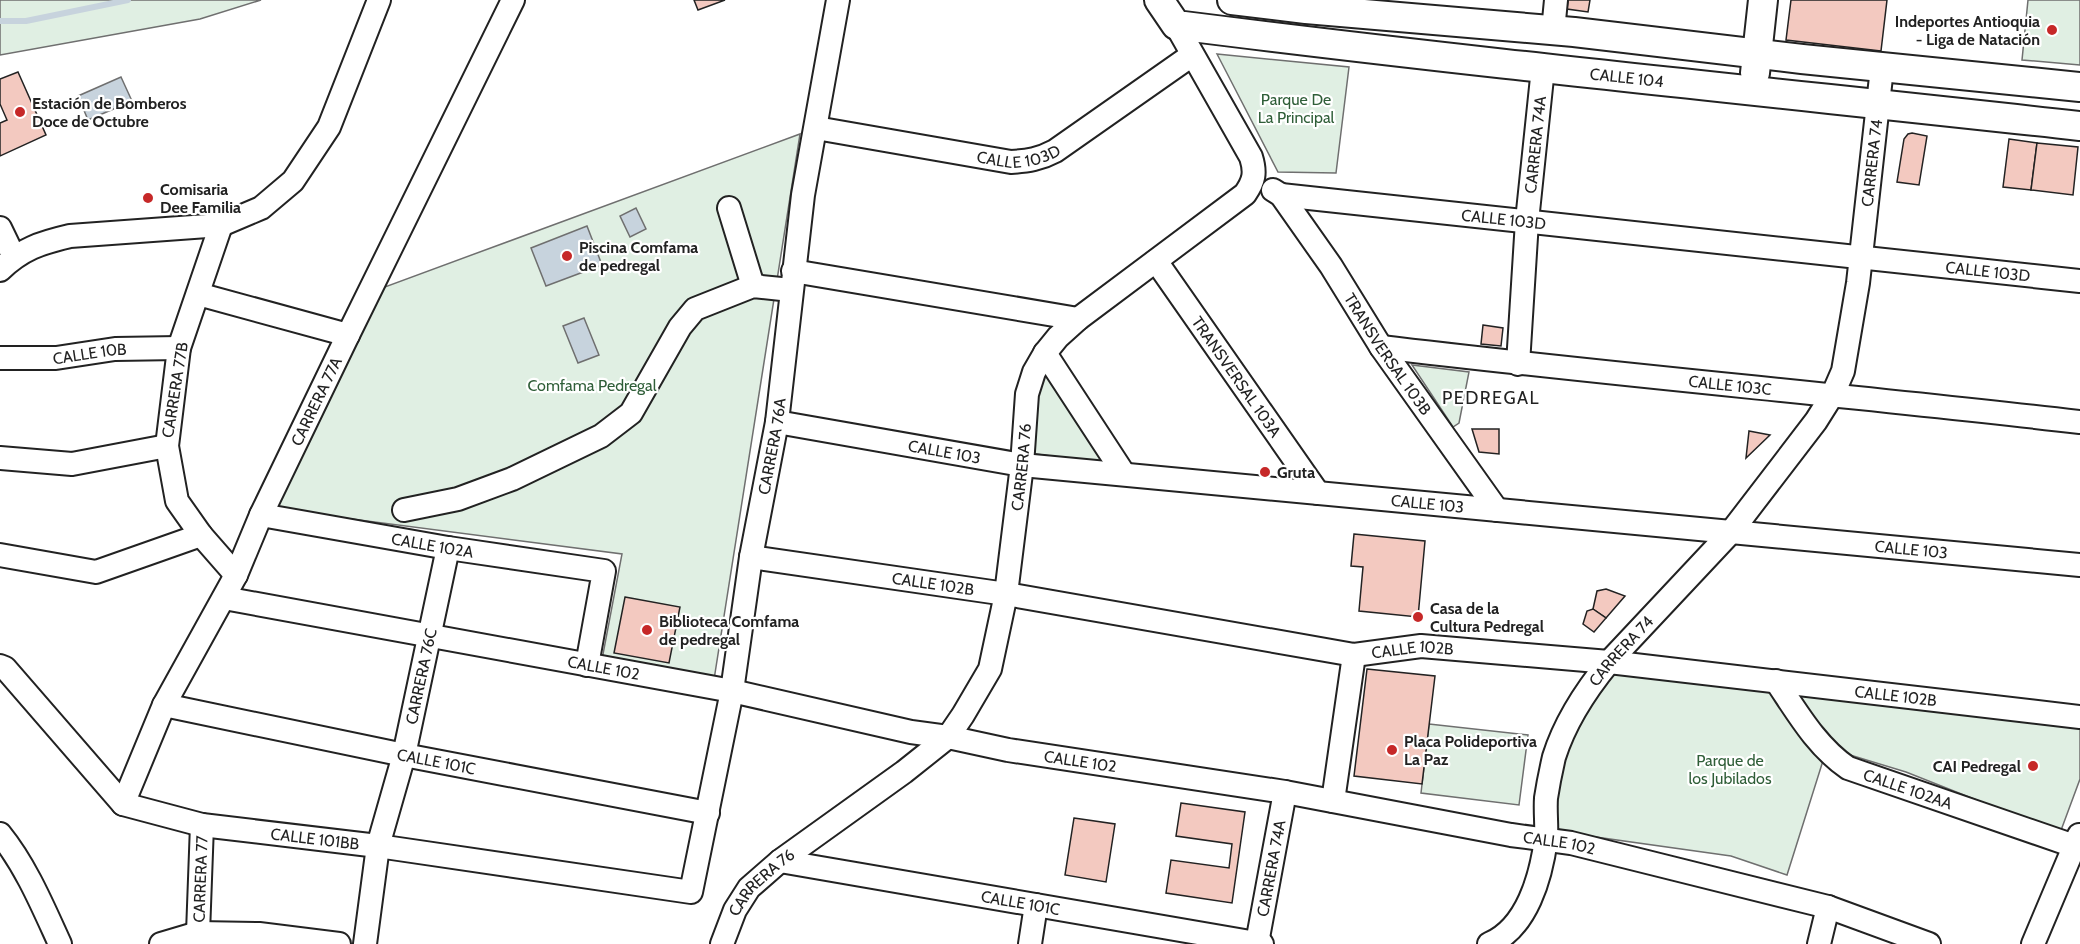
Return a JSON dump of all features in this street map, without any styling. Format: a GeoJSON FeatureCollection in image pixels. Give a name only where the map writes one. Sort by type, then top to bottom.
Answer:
{"type":"FeatureCollection","features":[{"type":"Feature","properties":{"kind":"main road"},"geometry":{"type":"LineString","coordinates":[[1159,0],[1176,25]]}},
{"type":"Feature","properties":{"kind":"main road"},"geometry":{"type":"LineString","coordinates":[[1232,0],[1306,9],[1553,31],[1882,68],[2080,87]]}},
{"type":"Feature","properties":{"kind":"main road"},"geometry":{"type":"LineString","coordinates":[[1753,92],[1762,0]]}},
{"type":"Feature","properties":{"kind":"main road","name":"CALLE 104"},"geometry":{"type":"LineString","coordinates":[[1176,25],[1357,48],[2080,126]]}},
{"type":"Feature","properties":{"kind":"street"},"geometry":{"type":"LineString","coordinates":[[0,228],[7,264],[29,248],[70,236],[221,225],[261,208],[293,181],[329,126],[379,0]]}},
{"type":"Feature","properties":{"kind":"street","name":"CARRERA 77A"},"geometry":{"type":"LineString","coordinates":[[123,804],[164,705],[236,575],[261,515],[513,0]]}},
{"type":"Feature","properties":{"kind":"street","name":"CARRERA 76A"},"geometry":{"type":"LineString","coordinates":[[691,892],[732,691],[751,557],[777,422],[803,195],[838,0]]}},
{"type":"Feature","properties":{"kind":"street"},"geometry":{"type":"LineString","coordinates":[[1553,31],[1556,0]]}},
{"type":"Feature","properties":{"kind":"street"},"geometry":{"type":"LineString","coordinates":[[1176,25],[1251,157],[1254,178],[1281,195]]}},
{"type":"Feature","properties":{"kind":"street","name":"CALLE 103D"},"geometry":{"type":"LineString","coordinates":[[816,128],[1011,162],[1031,161],[1055,151],[1192,55]]}},
{"type":"Feature","properties":{"kind":"street","name":"CARRERA 74A"},"geometry":{"type":"LineString","coordinates":[[1518,364],[1527,221],[1543,68]]}},
{"type":"Feature","properties":{"kind":"street","name":"CARRERA 74"},"geometry":{"type":"LineString","coordinates":[[1489,944],[1514,925],[1531,899],[1546,839],[1546,797],[1554,757],[1570,718],[1592,683],[1609,662],[1731,532],[1816,421],[1833,394],[1843,371],[1861,257],[1882,68]]}},
{"type":"Feature","properties":{"kind":"street","name":"CARRERA 76"},"geometry":{"type":"LineString","coordinates":[[722,944],[735,910],[749,888],[780,861],[904,772],[948,737],[990,669],[1006,594],[1022,465],[1027,394],[1034,372],[1045,353],[1058,337],[1078,320],[1245,194],[1254,178]]}},
{"type":"Feature","properties":{"kind":"street","name":"CALLE 103D"},"geometry":{"type":"LineString","coordinates":[[1281,195],[2080,281]]}},
{"type":"Feature","properties":{"kind":"street","name":"TRANSVERSAL 103B"},"geometry":{"type":"LineString","coordinates":[[1281,195],[1331,266],[1381,347],[1497,510]]}},
{"type":"Feature","properties":{"kind":"street"},"geometry":{"type":"LineString","coordinates":[[729,208],[753,286]]}},
{"type":"Feature","properties":{"kind":"street","name":"CARRERA 77B"},"geometry":{"type":"LineString","coordinates":[[221,225],[179,348],[166,446],[177,501],[201,535],[236,575]]}},
{"type":"Feature","properties":{"kind":"street","name":"TRANSVERSAL 103A"},"geometry":{"type":"LineString","coordinates":[[1156,261],[1318,493]]}},
{"type":"Feature","properties":{"kind":"street"},"geometry":{"type":"LineString","coordinates":[[404,510],[458,499],[512,479],[601,436],[631,413],[680,327],[695,309],[753,286],[792,281],[1078,320]]}},
{"type":"Feature","properties":{"kind":"street"},"geometry":{"type":"LineString","coordinates":[[198,294],[348,335]]}},
{"type":"Feature","properties":{"kind":"street","name":"CALLE 103C"},"geometry":{"type":"LineString","coordinates":[[1381,347],[1518,364],[1833,394],[2080,422]]}},
{"type":"Feature","properties":{"kind":"street","name":"CALLE 10B"},"geometry":{"type":"LineString","coordinates":[[0,358],[56,358],[116,349],[179,348]]}},
{"type":"Feature","properties":{"kind":"street"},"geometry":{"type":"LineString","coordinates":[[1045,353],[1124,474]]}},
{"type":"Feature","properties":{"kind":"street","name":"CALLE 103"},"geometry":{"type":"LineString","coordinates":[[777,422],[1022,465],[2080,565]]}},
{"type":"Feature","properties":{"kind":"street"},"geometry":{"type":"LineString","coordinates":[[0,458],[72,464],[166,446]]}},
{"type":"Feature","properties":{"kind":"street","name":"CALLE 102A"},"geometry":{"type":"LineString","coordinates":[[261,515],[448,548],[604,571],[587,665]]}},
{"type":"Feature","properties":{"kind":"street"},"geometry":{"type":"LineString","coordinates":[[0,555],[96,572],[201,535]]}},
{"type":"Feature","properties":{"kind":"street","name":"CARRERA 76C"},"geometry":{"type":"LineString","coordinates":[[365,944],[378,846],[404,755],[448,548]]}},
{"type":"Feature","properties":{"kind":"street","name":"CALLE 102B"},"geometry":{"type":"LineString","coordinates":[[751,557],[1006,594],[1354,655],[1421,646],[1609,662],[2080,717]]}},
{"type":"Feature","properties":{"kind":"street","name":"CALLE 102"},"geometry":{"type":"LineString","coordinates":[[224,598],[732,691],[911,732],[948,737],[1008,750],[1285,792],[1511,835],[1571,843],[1828,907],[1929,944]]}},
{"type":"Feature","properties":{"kind":"street"},"geometry":{"type":"LineString","coordinates":[[1333,801],[1354,655]]}},
{"type":"Feature","properties":{"kind":"street"},"geometry":{"type":"LineString","coordinates":[[0,666],[5,668],[123,804]]}},
{"type":"Feature","properties":{"kind":"street","name":"CALLE 102AA"},"geometry":{"type":"LineString","coordinates":[[1776,681],[1815,738],[1830,756],[1848,768],[2078,843]]}},
{"type":"Feature","properties":{"kind":"street","name":"CALLE 101C"},"geometry":{"type":"LineString","coordinates":[[164,705],[404,755],[708,813]]}},
{"type":"Feature","properties":{"kind":"street","name":"CARRERA 74A"},"geometry":{"type":"LineString","coordinates":[[1259,944],[1285,792]]}},
{"type":"Feature","properties":{"kind":"street","name":"CALLE 101BB"},"geometry":{"type":"LineString","coordinates":[[123,804],[202,825],[378,846],[691,892]]}},
{"type":"Feature","properties":{"kind":"street","name":"CARRERA 77"},"geometry":{"type":"LineString","coordinates":[[198,933],[202,825]]}},
{"type":"Feature","properties":{"kind":"street"},"geometry":{"type":"LineString","coordinates":[[827,828],[818,838],[822,858],[829,869]]}},
{"type":"Feature","properties":{"kind":"street"},"geometry":{"type":"LineString","coordinates":[[0,834],[38,896],[60,944]]}},
{"type":"Feature","properties":{"kind":"street"},"geometry":{"type":"LineString","coordinates":[[2033,944],[2078,843]]}},
{"type":"Feature","properties":{"kind":"street","name":"CALLE 101C"},"geometry":{"type":"LineString","coordinates":[[780,861],[1259,944]]}},
{"type":"Feature","properties":{"kind":"street"},"geometry":{"type":"LineString","coordinates":[[1030,944],[1036,905]]}},
{"type":"Feature","properties":{"kind":"street"},"geometry":{"type":"LineString","coordinates":[[1819,944],[1828,907]]}},
{"type":"Feature","properties":{"kind":"street"},"geometry":{"type":"LineString","coordinates":[[161,944],[198,933],[339,944]]}},
{"type":"Feature","properties":{"kind":"green space"},"geometry":{"type":"Polygon","coordinates":[[[0,0],[261,0],[200,19],[0,55],[0,0]]]}},
{"type":"Feature","properties":{"kind":"green space","name":"Indeportes Antioquia - Liga de Natación"},"geometry":{"type":"Polygon","coordinates":[[[2028,0],[2080,0],[2080,65],[2022,60],[2028,0]]]}},
{"type":"Feature","properties":{"kind":"green space","name":"Parque De La Principal"},"geometry":{"type":"Polygon","coordinates":[[[1217,54],[1349,67],[1336,173],[1278,172],[1217,54]]]}},
{"type":"Feature","properties":{"kind":"green space","name":"Comfama Pedregal"},"geometry":{"type":"Polygon","coordinates":[[[800,134],[713,686],[600,670],[622,554],[274,509],[382,288],[800,134]]]}},
{"type":"Feature","properties":{"kind":"green space"},"geometry":{"type":"Polygon","coordinates":[[[1047,363],[1110,464],[1021,452],[1047,363]]]}},
{"type":"Feature","properties":{"kind":"green space"},"geometry":{"type":"Polygon","coordinates":[[[1412,365],[1469,372],[1459,423],[1453,427],[1412,365]]]}},
{"type":"Feature","properties":{"kind":"green space","name":"Parque de los Jubilados"},"geometry":{"type":"Polygon","coordinates":[[[1611,671],[2080,722],[2080,779],[2060,833],[1906,772],[1827,748],[1787,875],[1731,856],[1553,831],[1566,734],[1611,671]]]}},
{"type":"Feature","properties":{"kind":"green space"},"geometry":{"type":"Polygon","coordinates":[[[1429,724],[1528,735],[1519,805],[1421,793],[1429,724]]]}},
{"type":"Feature","properties":{"kind":"shaded area"},"geometry":{"type":"Polygon","coordinates":[[[121,77],[132,101],[88,120],[78,96],[121,77]]]}},
{"type":"Feature","properties":{"kind":"shaded area"},"geometry":{"type":"Polygon","coordinates":[[[636,208],[646,229],[630,237],[620,216],[636,208]]]}},
{"type":"Feature","properties":{"kind":"shaded area","name":"Piscina Comfama de pedregal"},"geometry":{"type":"Polygon","coordinates":[[[587,226],[602,265],[546,286],[531,248],[587,226]]]}},
{"type":"Feature","properties":{"kind":"shaded area"},"geometry":{"type":"Polygon","coordinates":[[[584,318],[599,355],[578,363],[563,326],[584,318]]]}},
{"type":"Feature","properties":{"kind":"building"},"geometry":{"type":"Polygon","coordinates":[[[694,0],[725,0],[698,10],[694,0]]]}},
{"type":"Feature","properties":{"kind":"building"},"geometry":{"type":"Polygon","coordinates":[[[1568,0],[1590,0],[1588,12],[1567,9],[1568,0]]]}},
{"type":"Feature","properties":{"kind":"building"},"geometry":{"type":"Polygon","coordinates":[[[1791,0],[1887,0],[1881,51],[1786,40],[1791,0]]]}},
{"type":"Feature","properties":{"kind":"building","name":"Estación de Bomberos Doce de Octubre"},"geometry":{"type":"Polygon","coordinates":[[[18,72],[46,135],[0,156],[0,123],[7,120],[0,104],[0,79],[18,72]]]}},
{"type":"Feature","properties":{"kind":"building"},"geometry":{"type":"Polygon","coordinates":[[[1912,133],[1927,136],[1919,185],[1897,182],[1904,139],[1912,133]]]}},
{"type":"Feature","properties":{"kind":"building"},"geometry":{"type":"Polygon","coordinates":[[[2009,139],[2037,143],[2031,190],[2003,187],[2009,139]]]}},
{"type":"Feature","properties":{"kind":"building"},"geometry":{"type":"Polygon","coordinates":[[[2037,143],[2078,147],[2073,195],[2031,190],[2037,143]]]}},
{"type":"Feature","properties":{"kind":"building"},"geometry":{"type":"Polygon","coordinates":[[[1483,325],[1503,328],[1501,346],[1481,344],[1483,325]]]}},
{"type":"Feature","properties":{"kind":"building"},"geometry":{"type":"Polygon","coordinates":[[[1472,429],[1499,429],[1499,454],[1479,452],[1472,429]]]}},
{"type":"Feature","properties":{"kind":"building"},"geometry":{"type":"Polygon","coordinates":[[[1749,431],[1770,435],[1746,458],[1749,431]]]}},
{"type":"Feature","properties":{"kind":"building","name":"Casa de la Cultura Pedregal"},"geometry":{"type":"Polygon","coordinates":[[[1354,534],[1425,541],[1418,617],[1359,611],[1363,567],[1351,566],[1354,534]]]}},
{"type":"Feature","properties":{"kind":"building"},"geometry":{"type":"Polygon","coordinates":[[[1606,589],[1625,596],[1606,618],[1593,609],[1597,591],[1606,589]]]}},
{"type":"Feature","properties":{"kind":"building","name":"Biblioteca Comfama de pedregal"},"geometry":{"type":"Polygon","coordinates":[[[625,597],[680,607],[669,663],[614,653],[625,597]]]}},
{"type":"Feature","properties":{"kind":"building"},"geometry":{"type":"Polygon","coordinates":[[[1593,609],[1606,618],[1594,632],[1583,624],[1587,611],[1593,609]]]}},
{"type":"Feature","properties":{"kind":"building","name":"Placa Polideportiva La Paz"},"geometry":{"type":"Polygon","coordinates":[[[1367,669],[1435,676],[1422,784],[1354,776],[1367,669]]]}},
{"type":"Feature","properties":{"kind":"building"},"geometry":{"type":"Polygon","coordinates":[[[1181,803],[1245,812],[1232,903],[1166,893],[1171,860],[1229,868],[1232,844],[1176,836],[1181,803]]]}},
{"type":"Feature","properties":{"kind":"building"},"geometry":{"type":"Polygon","coordinates":[[[1074,818],[1115,824],[1106,882],[1065,875],[1074,818]]]}},
{"type":"Feature","properties":{"kind":"waterway"},"geometry":{"type":"LineString","coordinates":[[0,21],[26,21],[128,0]]}},
{"type":"Feature","properties":{"kind":"place","name":"Indeportes Antioquia - Liga de Natación"},"geometry":{"type":"Point","coordinates":[2052,30]}},
{"type":"Feature","properties":{"kind":"place","name":"Estación de Bomberos Doce de Octubre"},"geometry":{"type":"Point","coordinates":[20,112]}},
{"type":"Feature","properties":{"kind":"place","name":"Comisaria Dee Familia"},"geometry":{"type":"Point","coordinates":[148,198]}},
{"type":"Feature","properties":{"kind":"place","name":"Piscina Comfama de pedregal"},"geometry":{"type":"Point","coordinates":[567,256]}},
{"type":"Feature","properties":{"kind":"place","name":"Gruta"},"geometry":{"type":"Point","coordinates":[1265,472]}},
{"type":"Feature","properties":{"kind":"place","name":"Casa de la Cultura Pedregal"},"geometry":{"type":"Point","coordinates":[1418,617]}},
{"type":"Feature","properties":{"kind":"place","name":"Biblioteca Comfama de pedregal"},"geometry":{"type":"Point","coordinates":[647,630]}},
{"type":"Feature","properties":{"kind":"place","name":"Placa Polideportiva La Paz"},"geometry":{"type":"Point","coordinates":[1392,750]}},
{"type":"Feature","properties":{"kind":"place","name":"CAI Pedregal"},"geometry":{"type":"Point","coordinates":[2033,766]}},
{"type":"Feature","properties":{"kind":"district","name":"PEDREGAL"},"geometry":{"type":"Point","coordinates":[1491,398]}}]}
